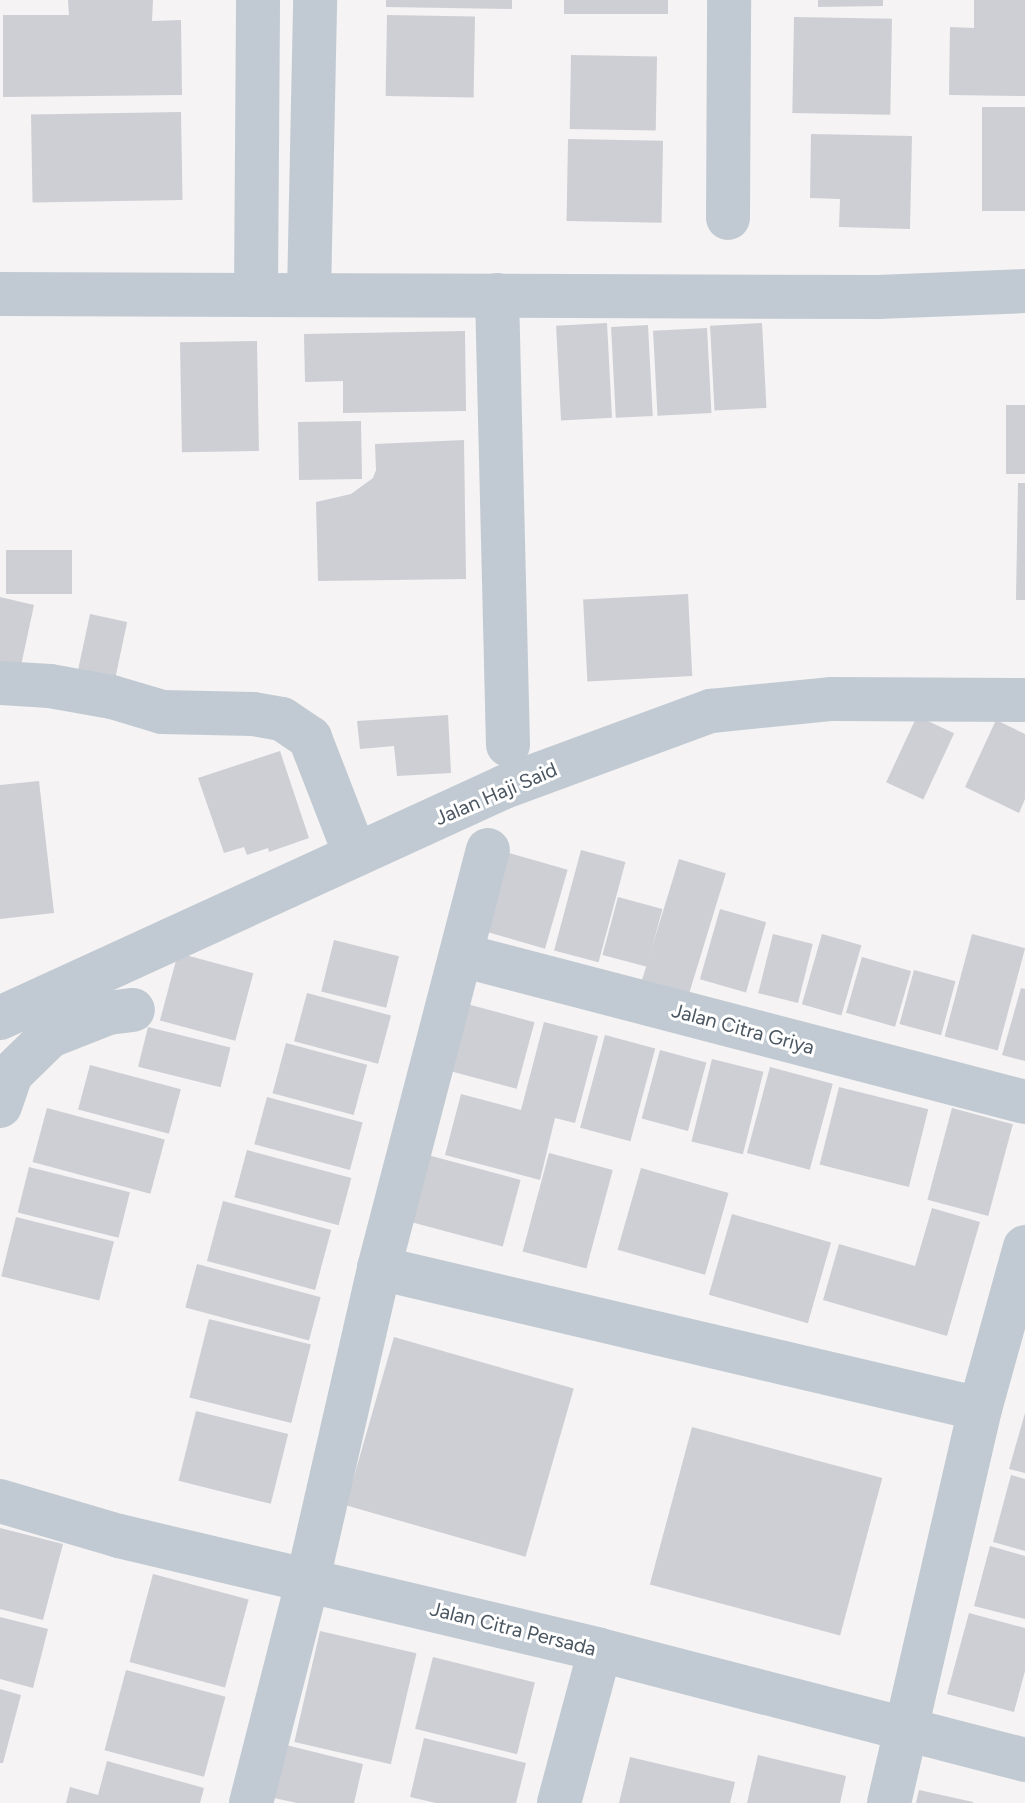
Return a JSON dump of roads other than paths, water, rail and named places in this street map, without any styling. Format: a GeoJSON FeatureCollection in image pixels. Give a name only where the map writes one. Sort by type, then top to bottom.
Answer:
{"type":"FeatureCollection","features":[{"type":"Feature","properties":{"kind":"street"},"geometry":{"type":"LineString","coordinates":[[256,293],[258,0]]}},
{"type":"Feature","properties":{"kind":"street"},"geometry":{"type":"LineString","coordinates":[[309,294],[315,0]]}},
{"type":"Feature","properties":{"kind":"street"},"geometry":{"type":"LineString","coordinates":[[728,218],[729,0]]}},
{"type":"Feature","properties":{"kind":"street"},"geometry":{"type":"LineString","coordinates":[[0,294],[878,297],[1025,291]]}},
{"type":"Feature","properties":{"kind":"street"},"geometry":{"type":"LineString","coordinates":[[497,295],[508,745]]}},
{"type":"Feature","properties":{"kind":"street"},"geometry":{"type":"LineString","coordinates":[[0,683],[96,694],[162,712],[253,714],[282,719],[310,738],[324,767],[355,854]]}},
{"type":"Feature","properties":{"kind":"street","name":"Jalan Haji Said"},"geometry":{"type":"LineString","coordinates":[[0,1018],[504,787],[711,711],[832,699],[1025,700]]}},
{"type":"Feature","properties":{"kind":"street"},"geometry":{"type":"LineString","coordinates":[[251,1803],[308,1579],[379,1268],[488,850]]}},
{"type":"Feature","properties":{"kind":"street","name":"Jalan Citra Griya"},"geometry":{"type":"LineString","coordinates":[[461,955],[1025,1102]]}},
{"type":"Feature","properties":{"kind":"street"},"geometry":{"type":"LineString","coordinates":[[0,1106],[11,1074],[50,1036],[108,1013],[133,1010]]}},
{"type":"Feature","properties":{"kind":"street"},"geometry":{"type":"LineString","coordinates":[[889,1803],[980,1409],[1025,1247]]}},
{"type":"Feature","properties":{"kind":"street"},"geometry":{"type":"LineString","coordinates":[[379,1268],[980,1409]]}},
{"type":"Feature","properties":{"kind":"street","name":"Jalan Citra Persada"},"geometry":{"type":"LineString","coordinates":[[0,1501],[119,1536],[600,1650],[1025,1760]]}},
{"type":"Feature","properties":{"kind":"street"},"geometry":{"type":"LineString","coordinates":[[559,1803],[600,1650]]}}]}
